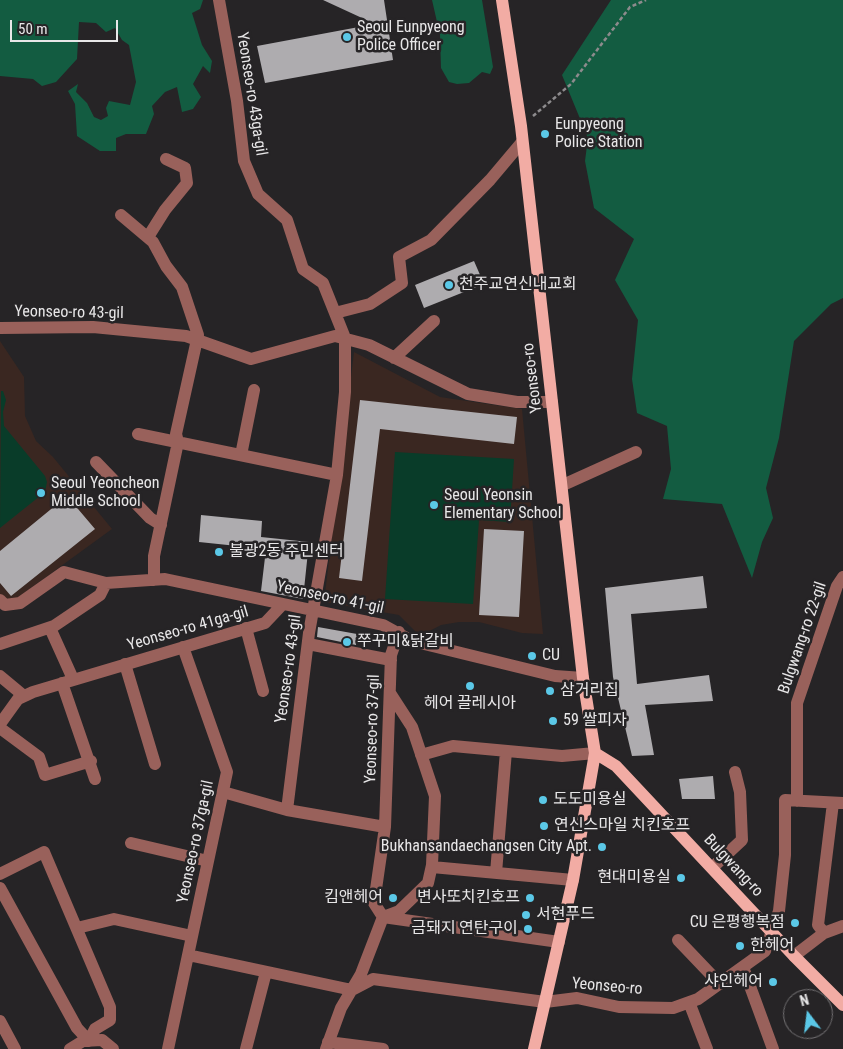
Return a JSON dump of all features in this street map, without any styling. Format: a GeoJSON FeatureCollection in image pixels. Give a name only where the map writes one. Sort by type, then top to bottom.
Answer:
{"type":"FeatureCollection","features":[{"type":"Feature","properties":{"kind":"main road","name":"Yeonseo-ro"},"geometry":{"type":"LineString","coordinates":[[502,0],[522,142],[584,678],[596,753],[573,880],[534,1049]]}},
{"type":"Feature","properties":{"kind":"main road","name":"Bulgwang-ro"},"geometry":{"type":"LineString","coordinates":[[596,753],[616,766],[713,867],[794,956],[840,998]]}},
{"type":"Feature","properties":{"kind":"street","name":"Yeonseo-ro 43ga-gil"},"geometry":{"type":"LineString","coordinates":[[219,0],[237,101],[244,161],[258,194],[287,220],[302,269],[323,283],[345,338]]}},
{"type":"Feature","properties":{"kind":"street"},"geometry":{"type":"LineString","coordinates":[[335,313],[370,304],[402,283],[398,257],[431,240],[490,180],[522,142]]}},
{"type":"Feature","properties":{"kind":"street"},"geometry":{"type":"LineString","coordinates":[[148,237],[165,210],[187,183],[185,168],[166,159]]}},
{"type":"Feature","properties":{"kind":"street"},"geometry":{"type":"LineString","coordinates":[[121,215],[154,242],[166,266],[182,287],[198,335],[176,434],[178,442],[154,556],[154,580]]}},
{"type":"Feature","properties":{"kind":"street"},"geometry":{"type":"LineString","coordinates":[[394,358],[434,321]]}},
{"type":"Feature","properties":{"kind":"street","name":"Yeonseo-ro 43-gil"},"geometry":{"type":"LineString","coordinates":[[0,328],[93,326],[186,336],[250,359],[335,336],[369,344],[468,394],[517,402],[552,402]]}},
{"type":"Feature","properties":{"kind":"street","name":"Yeonseo-ro 43-gil"},"geometry":{"type":"LineString","coordinates":[[287,810],[308,644],[337,475],[345,392],[345,338]]}},
{"type":"Feature","properties":{"kind":"street"},"geometry":{"type":"LineString","coordinates":[[241,455],[254,390]]}},
{"type":"Feature","properties":{"kind":"street"},"geometry":{"type":"LineString","coordinates":[[138,434],[337,475]]}},
{"type":"Feature","properties":{"kind":"street"},"geometry":{"type":"LineString","coordinates":[[563,485],[636,452]]}},
{"type":"Feature","properties":{"kind":"street"},"geometry":{"type":"LineString","coordinates":[[96,462],[150,518],[162,525]]}},
{"type":"Feature","properties":{"kind":"street","name":"Yeonseo-ro 41-gil"},"geometry":{"type":"LineString","coordinates":[[0,600],[5,605],[20,603],[64,572],[106,583],[165,579],[383,625],[399,632],[412,641],[555,676],[584,678]]}},
{"type":"Feature","properties":{"kind":"street","name":"Bulgwang-ro 22-gil"},"geometry":{"type":"LineString","coordinates":[[797,801],[797,703],[837,586],[843,577]]}},
{"type":"Feature","properties":{"kind":"street"},"geometry":{"type":"LineString","coordinates":[[0,644],[50,628],[100,595],[106,583]]}},
{"type":"Feature","properties":{"kind":"street","name":"Yeonseo-ro 41ga-gil"},"geometry":{"type":"LineString","coordinates":[[91,761],[46,775],[39,757],[0,726],[18,700],[24,696],[68,681],[265,623],[282,605]]}},
{"type":"Feature","properties":{"kind":"street"},"geometry":{"type":"LineString","coordinates":[[50,628],[68,681],[95,779]]}},
{"type":"Feature","properties":{"kind":"street"},"geometry":{"type":"LineString","coordinates":[[246,628],[263,691]]}},
{"type":"Feature","properties":{"kind":"street","name":"Yeonseo-ro 37-gil"},"geometry":{"type":"LineString","coordinates":[[383,918],[374,903],[385,827],[391,660],[399,632]]}},
{"type":"Feature","properties":{"kind":"street"},"geometry":{"type":"LineString","coordinates":[[308,644],[391,660]]}},
{"type":"Feature","properties":{"kind":"street","name":"Yeonseo-ro 37ga-gil"},"geometry":{"type":"LineString","coordinates":[[168,1049],[227,772],[183,647]]}},
{"type":"Feature","properties":{"kind":"street","name":"Yeonseo-ro 41ga-gil"},"geometry":{"type":"LineString","coordinates":[[125,664],[156,764]]}},
{"type":"Feature","properties":{"kind":"street"},"geometry":{"type":"LineString","coordinates":[[0,676],[24,696]]}},
{"type":"Feature","properties":{"kind":"street"},"geometry":{"type":"LineString","coordinates":[[383,1049],[327,1046],[341,1008],[361,974],[383,918],[400,911],[428,883],[432,868],[435,796],[412,727],[390,693]]}},
{"type":"Feature","properties":{"kind":"street"},"geometry":{"type":"LineString","coordinates":[[421,755],[453,746],[562,756],[596,753]]}},
{"type":"Feature","properties":{"kind":"street"},"geometry":{"type":"LineString","coordinates":[[496,873],[506,751]]}},
{"type":"Feature","properties":{"kind":"street"},"geometry":{"type":"LineString","coordinates":[[713,867],[742,840],[740,792],[735,772]]}},
{"type":"Feature","properties":{"kind":"street"},"geometry":{"type":"LineString","coordinates":[[223,792],[287,810],[385,827]]}},
{"type":"Feature","properties":{"kind":"street"},"geometry":{"type":"LineString","coordinates":[[772,933],[779,912],[785,855],[785,800],[838,803],[818,925],[824,933]]}},
{"type":"Feature","properties":{"kind":"street"},"geometry":{"type":"LineString","coordinates":[[131,843],[208,861]]}},
{"type":"Feature","properties":{"kind":"street"},"geometry":{"type":"LineString","coordinates":[[0,874],[44,852],[110,1007],[110,1020],[94,1029],[89,1041]]}},
{"type":"Feature","properties":{"kind":"street"},"geometry":{"type":"LineString","coordinates":[[432,868],[573,880]]}},
{"type":"Feature","properties":{"kind":"street"},"geometry":{"type":"LineString","coordinates":[[0,888],[77,1028],[89,1041]]}},
{"type":"Feature","properties":{"kind":"street"},"geometry":{"type":"LineString","coordinates":[[383,918],[559,942]]}},
{"type":"Feature","properties":{"kind":"street"},"geometry":{"type":"LineString","coordinates":[[77,928],[114,919],[192,936]]}},
{"type":"Feature","properties":{"kind":"street"},"geometry":{"type":"LineString","coordinates":[[794,956],[824,933],[843,926]]}},
{"type":"Feature","properties":{"kind":"street","name":"Yeonseo-ro"},"geometry":{"type":"LineString","coordinates":[[352,990],[373,979],[545,1002],[577,998],[619,1007],[673,1008],[698,999],[765,951],[772,933]]}},
{"type":"Feature","properties":{"kind":"street"},"geometry":{"type":"LineString","coordinates":[[678,940],[720,984]]}},
{"type":"Feature","properties":{"kind":"street"},"geometry":{"type":"LineString","coordinates":[[188,955],[352,990]]}},
{"type":"Feature","properties":{"kind":"street"},"geometry":{"type":"LineString","coordinates":[[743,967],[773,1049]]}},
{"type":"Feature","properties":{"kind":"street"},"geometry":{"type":"LineString","coordinates":[[246,1049],[266,972]]}},
{"type":"Feature","properties":{"kind":"street"},"geometry":{"type":"LineString","coordinates":[[689,1002],[707,1049]]}},
{"type":"Feature","properties":{"kind":"street"},"geometry":{"type":"LineString","coordinates":[[0,1021],[15,1049]]}},
{"type":"Feature","properties":{"kind":"street"},"geometry":{"type":"LineString","coordinates":[[70,1049],[83,1041],[102,1040],[113,1049]]}},
{"type":"Feature","properties":{"kind":"path"},"geometry":{"type":"LineString","coordinates":[[520,126],[571,84],[630,7],[646,0]]}},
{"type":"Feature","properties":{"kind":"shaded area","name":"Seoul Yeoncheon Middle School"},"geometry":{"type":"Polygon","coordinates":[[[0,341],[24,377],[25,416],[36,441],[53,457],[112,529],[13,601],[0,594],[0,341]]]}},
{"type":"Feature","properties":{"kind":"shaded area","name":"Seoul Yeonsin Elementary School"},"geometry":{"type":"Polygon","coordinates":[[[354,352],[440,397],[522,409],[543,634],[522,633],[479,622],[459,622],[441,625],[420,636],[399,615],[324,602],[354,352]]]}},
{"type":"Feature","properties":{"kind":"green space"},"geometry":{"type":"Polygon","coordinates":[[[0,0],[203,0],[200,9],[192,13],[202,45],[212,61],[210,73],[203,66],[193,84],[201,97],[193,109],[182,112],[177,87],[165,92],[152,106],[154,114],[146,134],[126,134],[116,138],[116,151],[100,151],[77,136],[75,104],[68,91],[78,84],[76,92],[87,103],[94,117],[101,120],[108,116],[106,108],[109,101],[130,105],[136,82],[129,45],[122,40],[115,28],[106,32],[96,23],[79,22],[77,59],[56,82],[42,86],[33,79],[0,76],[0,0]]]}},
{"type":"Feature","properties":{"kind":"green space"},"geometry":{"type":"Polygon","coordinates":[[[432,0],[482,0],[493,67],[490,74],[482,72],[469,83],[457,84],[449,82],[441,68],[440,35],[432,0]]]}},
{"type":"Feature","properties":{"kind":"green space"},"geometry":{"type":"Polygon","coordinates":[[[611,0],[843,0],[843,298],[831,304],[794,341],[779,438],[766,488],[773,518],[762,542],[752,578],[722,504],[663,499],[671,469],[667,426],[637,413],[632,379],[638,320],[615,280],[634,239],[594,208],[585,161],[588,138],[562,75],[611,0]]]}},
{"type":"Feature","properties":{"kind":"green space"},"geometry":{"type":"Polygon","coordinates":[[[1,391],[3,391],[6,400],[3,412],[4,426],[45,476],[47,482],[45,492],[0,528],[1,391]]]}},
{"type":"Feature","properties":{"kind":"green space"},"geometry":{"type":"Polygon","coordinates":[[[395,452],[514,459],[510,522],[479,520],[473,604],[385,599],[395,452]]]}},
{"type":"Feature","properties":{"kind":"building","name":"Seoul Eunpyeong Police Officer"},"geometry":{"type":"Polygon","coordinates":[[[323,0],[384,0],[393,60],[265,83],[257,46],[375,24],[323,0]]]}},
{"type":"Feature","properties":{"kind":"building","name":"천주교연신내교회"},"geometry":{"type":"Polygon","coordinates":[[[474,261],[484,284],[424,308],[415,285],[474,261]]]}},
{"type":"Feature","properties":{"kind":"building"},"geometry":{"type":"Polygon","coordinates":[[[360,400],[517,417],[514,444],[380,429],[362,581],[339,578],[360,400]]]}},
{"type":"Feature","properties":{"kind":"building"},"geometry":{"type":"Polygon","coordinates":[[[67,496],[95,529],[11,596],[0,583],[0,551],[67,496]]]}},
{"type":"Feature","properties":{"kind":"building"},"geometry":{"type":"Polygon","coordinates":[[[201,515],[262,521],[261,537],[309,542],[303,599],[261,591],[266,549],[199,542],[201,515]]]}},
{"type":"Feature","properties":{"kind":"building"},"geometry":{"type":"Polygon","coordinates":[[[484,529],[524,531],[519,617],[479,615],[484,529]]]}},
{"type":"Feature","properties":{"kind":"building"},"geometry":{"type":"Polygon","coordinates":[[[703,576],[707,608],[631,614],[637,684],[709,675],[713,701],[645,705],[654,755],[632,756],[613,677],[605,588],[703,576]]]}},
{"type":"Feature","properties":{"kind":"building"},"geometry":{"type":"Polygon","coordinates":[[[318,627],[357,634],[356,645],[317,637],[318,627]]]}},
{"type":"Feature","properties":{"kind":"building"},"geometry":{"type":"Polygon","coordinates":[[[713,776],[715,799],[682,799],[679,779],[713,776]]]}},
{"type":"Feature","properties":{"kind":"place","name":"Seoul Eunpyeong Police Officer"},"geometry":{"type":"Point","coordinates":[347,37]}},
{"type":"Feature","properties":{"kind":"place","name":"Eunpyeong Police Station"},"geometry":{"type":"Point","coordinates":[545,134]}},
{"type":"Feature","properties":{"kind":"place","name":"천주교연신내교회"},"geometry":{"type":"Point","coordinates":[449,285]}},
{"type":"Feature","properties":{"kind":"place","name":"Seoul Yeoncheon Middle School"},"geometry":{"type":"Point","coordinates":[41,493]}},
{"type":"Feature","properties":{"kind":"place","name":"Seoul Yeonsin Elementary School"},"geometry":{"type":"Point","coordinates":[434,505]}},
{"type":"Feature","properties":{"kind":"place","name":"불광2동 주민센터"},"geometry":{"type":"Point","coordinates":[219,552]}},
{"type":"Feature","properties":{"kind":"place","name":"쭈꾸미&닭갈비"},"geometry":{"type":"Point","coordinates":[347,642]}},
{"type":"Feature","properties":{"kind":"place","name":"CU"},"geometry":{"type":"Point","coordinates":[532,656]}},
{"type":"Feature","properties":{"kind":"place","name":"헤어 끌레시아"},"geometry":{"type":"Point","coordinates":[470,686]}},
{"type":"Feature","properties":{"kind":"place","name":"삼거리집"},"geometry":{"type":"Point","coordinates":[550,691]}},
{"type":"Feature","properties":{"kind":"place","name":"59 쌀피자"},"geometry":{"type":"Point","coordinates":[553,721]}},
{"type":"Feature","properties":{"kind":"place","name":"도도미용실"},"geometry":{"type":"Point","coordinates":[543,800]}},
{"type":"Feature","properties":{"kind":"place","name":"연신스마일 치킨호프"},"geometry":{"type":"Point","coordinates":[544,826]}},
{"type":"Feature","properties":{"kind":"place","name":"Bukhansandaechangsen City Apt."},"geometry":{"type":"Point","coordinates":[602,847]}},
{"type":"Feature","properties":{"kind":"place","name":"현대미용실"},"geometry":{"type":"Point","coordinates":[681,878]}},
{"type":"Feature","properties":{"kind":"place","name":"킴앤헤어"},"geometry":{"type":"Point","coordinates":[393,898]}},
{"type":"Feature","properties":{"kind":"place","name":"변사또치킨호프"},"geometry":{"type":"Point","coordinates":[530,898]}},
{"type":"Feature","properties":{"kind":"place","name":"서현푸드"},"geometry":{"type":"Point","coordinates":[526,915]}},
{"type":"Feature","properties":{"kind":"place","name":"CU 은평행복점"},"geometry":{"type":"Point","coordinates":[795,923]}},
{"type":"Feature","properties":{"kind":"place","name":"금돼지 연탄구이"},"geometry":{"type":"Point","coordinates":[528,929]}},
{"type":"Feature","properties":{"kind":"place","name":"한헤어"},"geometry":{"type":"Point","coordinates":[740,946]}},
{"type":"Feature","properties":{"kind":"place","name":"샤인헤어"},"geometry":{"type":"Point","coordinates":[773,982]}}]}
